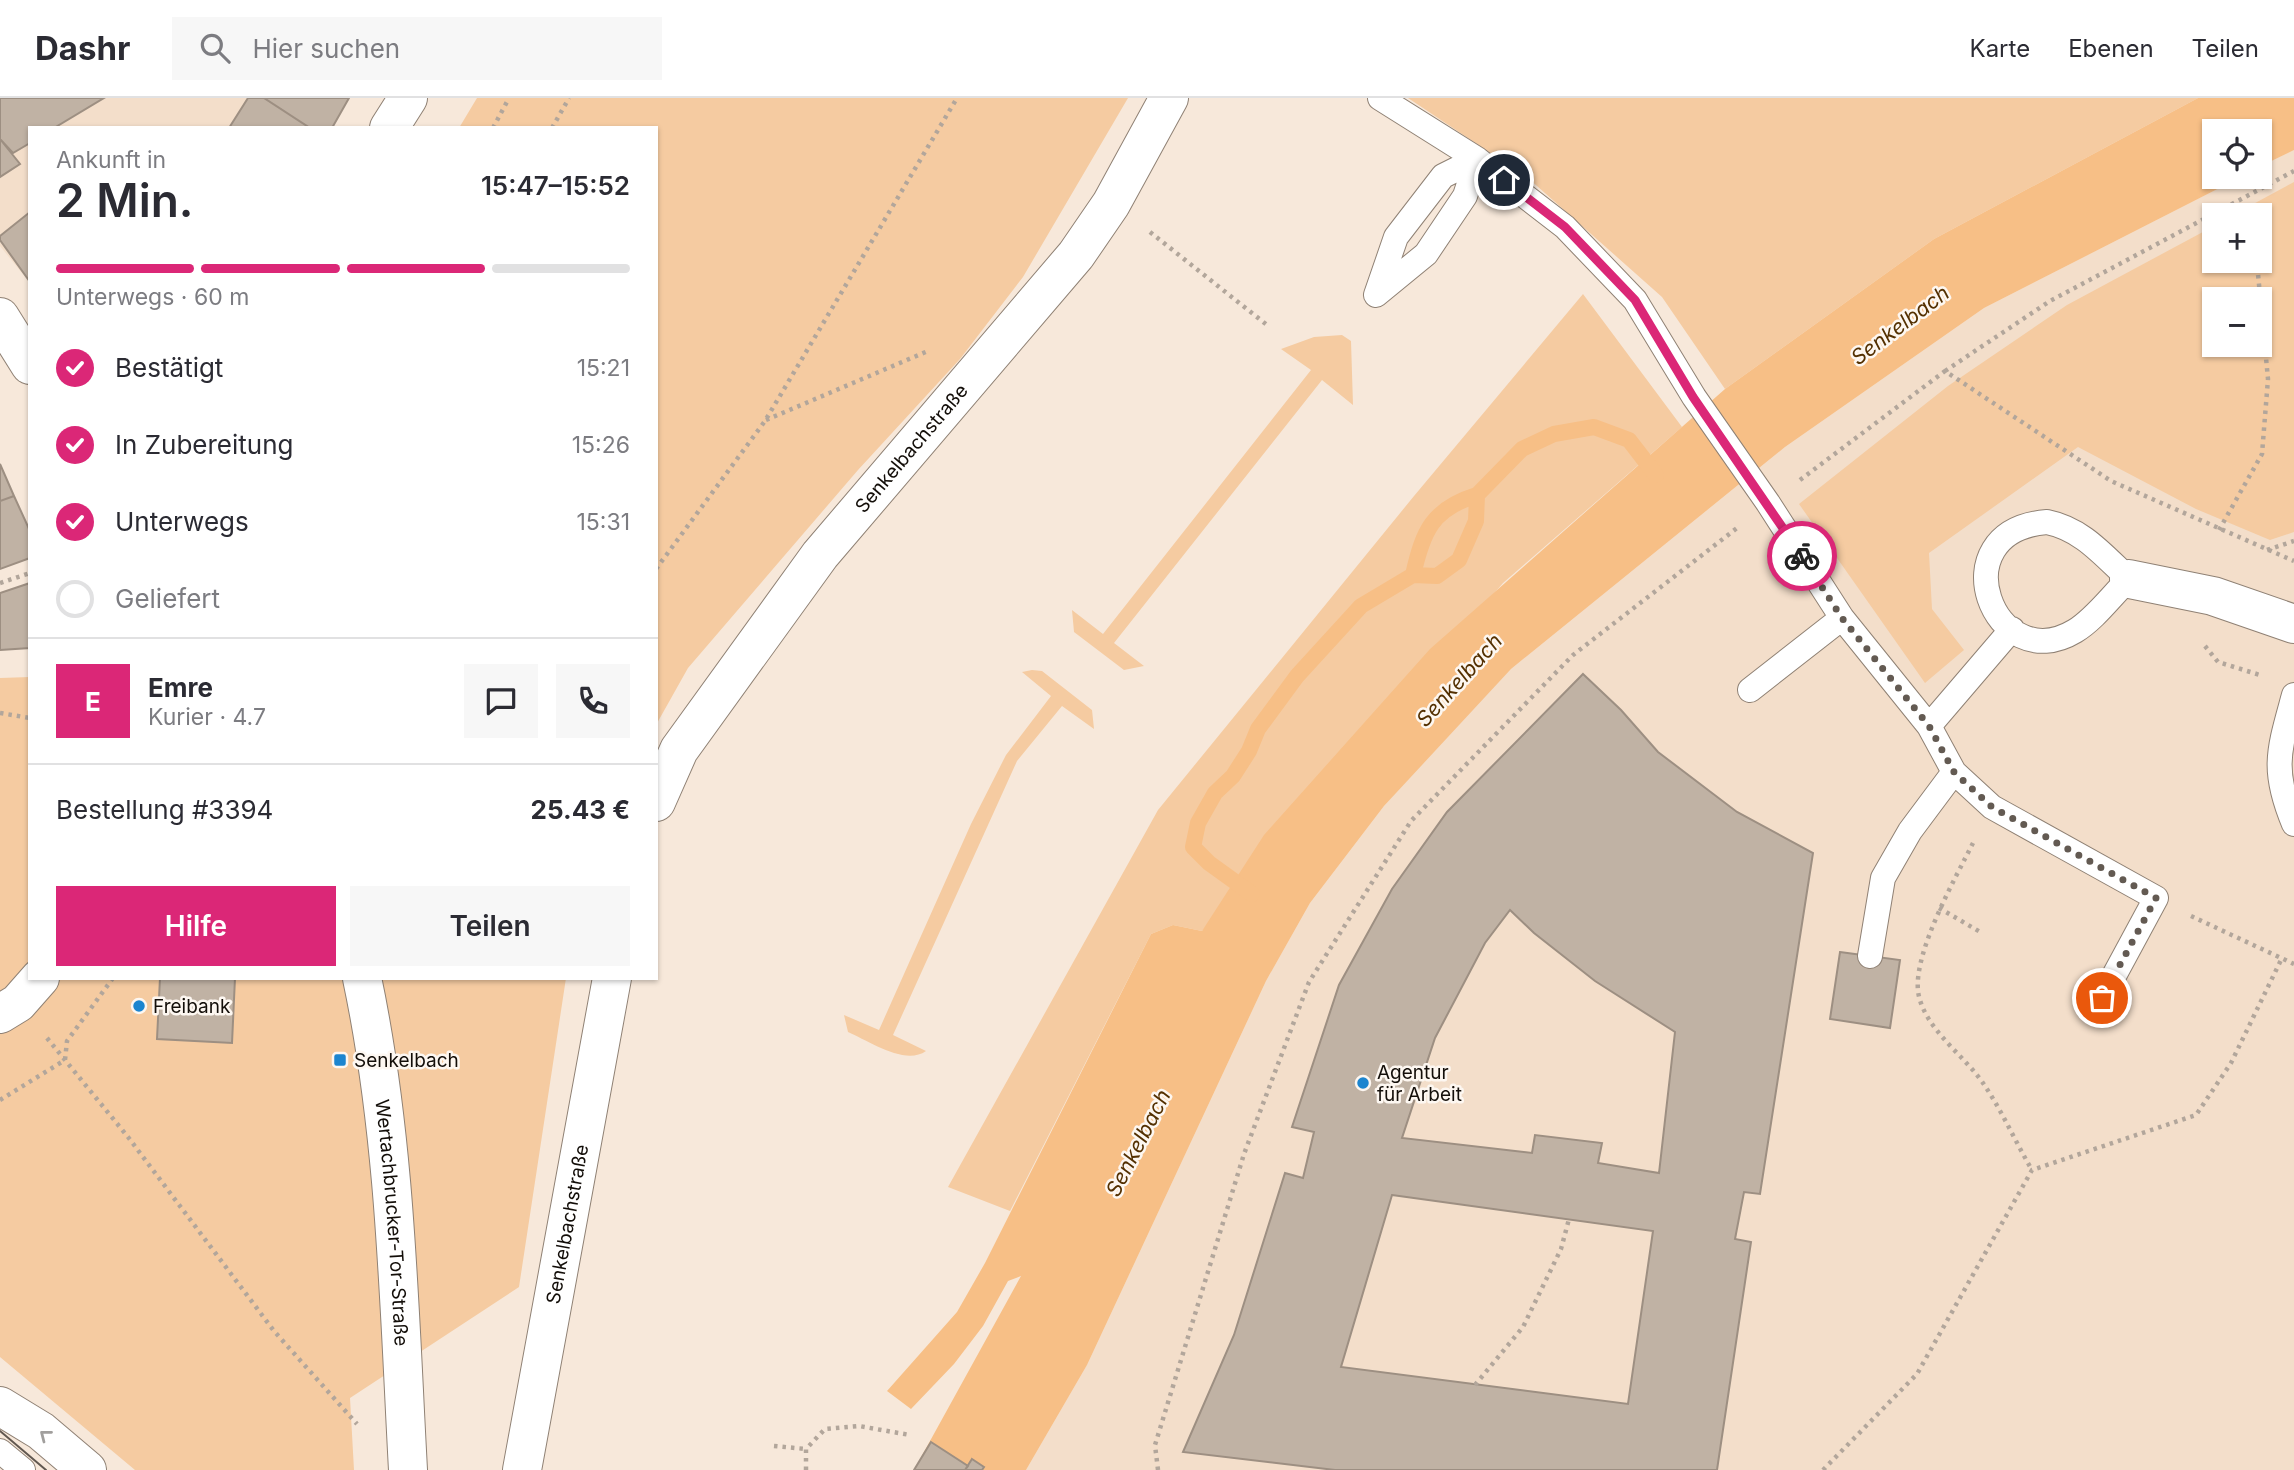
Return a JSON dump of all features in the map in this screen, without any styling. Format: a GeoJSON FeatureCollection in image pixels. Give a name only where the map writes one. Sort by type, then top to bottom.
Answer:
{"type":"FeatureCollection","features":[{"type":"Feature","properties":{"kind":"street"},"geometry":{"type":"LineString","coordinates":[[390,126],[408,98]]}},
{"type":"Feature","properties":{"kind":"street","name":"Senkelbachstraße"},"geometry":{"type":"LineString","coordinates":[[658,797],[679,750],[820,555],[1076,255],[1111,204],[1169,98]]}},
{"type":"Feature","properties":{"kind":"street"},"geometry":{"type":"LineString","coordinates":[[0,317],[28,362]]}},
{"type":"Feature","properties":{"kind":"street"},"geometry":{"type":"LineString","coordinates":[[2129,579],[2213,597],[2294,624]]}},
{"type":"Feature","properties":{"kind":"street","name":"Wertachbrucker-Tor-Straße"},"geometry":{"type":"LineString","coordinates":[[362,980],[378,1054],[396,1255],[408,1470]]}},
{"type":"Feature","properties":{"kind":"street","name":"Senkelbachstraße"},"geometry":{"type":"LineString","coordinates":[[522,1470],[612,980]]}},
{"type":"Feature","properties":{"kind":"street"},"geometry":{"type":"LineString","coordinates":[[0,1406],[41,1431],[87,1470]]}},
{"type":"Feature","properties":{"kind":"lane"},"geometry":{"type":"LineString","coordinates":[[1380,98],[1476,159],[1565,227],[1635,300],[1693,397],[1768,503],[1842,618],[1929,726],[1954,772],[1992,807],[2156,898],[2102,998]]}},
{"type":"Feature","properties":{"kind":"lane"},"geometry":{"type":"LineString","coordinates":[[1476,159],[1465,196],[1426,254],[1376,295],[1396,237],[1443,176],[1476,159]]}},
{"type":"Feature","properties":{"kind":"lane"},"geometry":{"type":"LineString","coordinates":[[2047,522],[2065,526],[2081,535],[2129,579],[2075,631],[2058,638],[2037,640],[2001,622],[1990,605],[1985,585],[1987,565],[1996,546],[2010,532],[2028,523],[2047,522]]}},
{"type":"Feature","properties":{"kind":"lane"},"geometry":{"type":"LineString","coordinates":[[1750,691],[1842,618]]}},
{"type":"Feature","properties":{"kind":"lane"},"geometry":{"type":"LineString","coordinates":[[1929,726],[2012,629]]}},
{"type":"Feature","properties":{"kind":"lane"},"geometry":{"type":"LineString","coordinates":[[2294,695],[2279,744],[2278,775],[2294,824]]}},
{"type":"Feature","properties":{"kind":"lane"},"geometry":{"type":"LineString","coordinates":[[1870,956],[1883,878],[1910,831],[1954,772]]}},
{"type":"Feature","properties":{"kind":"lane"},"geometry":{"type":"LineString","coordinates":[[0,1451],[23,1470]]}},
{"type":"Feature","properties":{"kind":"path"},"geometry":{"type":"LineString","coordinates":[[493,126],[509,98]]}},
{"type":"Feature","properties":{"kind":"path"},"geometry":{"type":"LineString","coordinates":[[553,126],[569,98]]}},
{"type":"Feature","properties":{"kind":"path"},"geometry":{"type":"LineString","coordinates":[[658,566],[765,421],[957,98]]}},
{"type":"Feature","properties":{"kind":"path"},"geometry":{"type":"LineString","coordinates":[[2230,203],[2294,171]]}},
{"type":"Feature","properties":{"kind":"path"},"geometry":{"type":"LineString","coordinates":[[1111,204],[1174,249],[1267,325]]}},
{"type":"Feature","properties":{"kind":"path"},"geometry":{"type":"LineString","coordinates":[[1158,1470],[1155,1445],[1244,1154],[1309,982],[1411,821],[1573,655],[1768,503],[1945,371],[2050,301],[2202,218]]}},
{"type":"Feature","properties":{"kind":"path"},"geometry":{"type":"LineString","coordinates":[[2219,530],[2262,454],[2268,379],[2257,273]]}},
{"type":"Feature","properties":{"kind":"path"},"geometry":{"type":"LineString","coordinates":[[765,421],[937,347]]}},
{"type":"Feature","properties":{"kind":"path"},"geometry":{"type":"LineString","coordinates":[[1945,371],[2111,481],[2294,561]]}},
{"type":"Feature","properties":{"kind":"path"},"geometry":{"type":"LineString","coordinates":[[2266,550],[2294,541]]}},
{"type":"Feature","properties":{"kind":"path"},"geometry":{"type":"LineString","coordinates":[[0,583],[28,574]]}},
{"type":"Feature","properties":{"kind":"path"},"geometry":{"type":"LineString","coordinates":[[0,713],[28,718]]}},
{"type":"Feature","properties":{"kind":"path"},"geometry":{"type":"LineString","coordinates":[[1992,807],[1939,908],[1920,971],[1918,992],[1929,1019],[1985,1085],[2032,1170]]}},
{"type":"Feature","properties":{"kind":"path"},"geometry":{"type":"LineString","coordinates":[[2156,898],[2294,964]]}},
{"type":"Feature","properties":{"kind":"path"},"geometry":{"type":"LineString","coordinates":[[1939,908],[1982,933]]}},
{"type":"Feature","properties":{"kind":"path"},"geometry":{"type":"LineString","coordinates":[[1823,1470],[1917,1374],[2032,1170],[2196,1115],[2231,1063],[2281,960]]}},
{"type":"Feature","properties":{"kind":"path"},"geometry":{"type":"LineString","coordinates":[[65,1060],[67,1041],[112,980]]}},
{"type":"Feature","properties":{"kind":"path"},"geometry":{"type":"LineString","coordinates":[[19,998],[274,1331],[359,1426]]}},
{"type":"Feature","properties":{"kind":"path"},"geometry":{"type":"LineString","coordinates":[[0,1100],[65,1060]]}},
{"type":"Feature","properties":{"kind":"path"},"geometry":{"type":"LineString","coordinates":[[1475,1384],[1523,1327],[1561,1249],[1569,1219]]}},
{"type":"Feature","properties":{"kind":"path"},"geometry":{"type":"LineString","coordinates":[[806,1470],[806,1449],[825,1429],[859,1426],[909,1435]]}},
{"type":"Feature","properties":{"kind":"path"},"geometry":{"type":"LineString","coordinates":[[774,1446],[806,1449]]}},
{"type":"Feature","properties":{"kind":"shaded area"},"geometry":{"type":"Polygon","coordinates":[[[0,98],[264,98],[307,126],[28,126],[28,281],[0,246],[0,98]]]}},
{"type":"Feature","properties":{"kind":"shaded area"},"geometry":{"type":"Polygon","coordinates":[[[477,98],[1128,98],[1023,277],[960,359],[858,470],[688,668],[658,721],[658,126],[460,126],[477,98]]]}},
{"type":"Feature","properties":{"kind":"shaded area"},"geometry":{"type":"Polygon","coordinates":[[[1408,98],[2198,98],[1934,239],[1725,389],[1662,297],[1528,178],[1408,98]]]}},
{"type":"Feature","properties":{"kind":"shaded area"},"geometry":{"type":"Polygon","coordinates":[[[2294,150],[2294,1470],[1026,1470],[1087,1365],[1266,981],[1310,903],[1384,806],[1480,699],[1511,669],[1785,447],[1984,308],[2217,189],[2272,189],[2272,161],[2294,150]]]}},
{"type":"Feature","properties":{"kind":"shaded area"},"geometry":{"type":"Polygon","coordinates":[[[2294,182],[2294,532],[2270,540],[2196,509],[2078,447],[1929,553],[1932,609],[1964,650],[1925,683],[1799,504],[1948,386],[2067,305],[2202,232],[2202,273],[2272,273],[2272,203],[2255,203],[2294,182]]]}},
{"type":"Feature","properties":{"kind":"shaded area"},"geometry":{"type":"Polygon","coordinates":[[[1583,294],[1682,427],[1503,583],[1202,931],[1173,925],[1151,934],[1010,1211],[948,1187],[1158,810],[1583,294]]]}},
{"type":"Feature","properties":{"kind":"shaded area"},"geometry":{"type":"Polygon","coordinates":[[[1342,335],[1351,341],[1353,405],[1322,380],[1114,643],[1144,666],[1124,670],[1074,632],[1072,610],[1103,634],[1311,370],[1281,349],[1314,337],[1342,335]]]}},
{"type":"Feature","properties":{"kind":"shaded area"},"geometry":{"type":"Polygon","coordinates":[[[1042,671],[1092,710],[1094,729],[1062,706],[1017,761],[893,1035],[926,1051],[908,1056],[887,1050],[848,1032],[844,1015],[879,1030],[971,824],[1006,755],[1051,696],[1022,672],[1042,671]]]}},
{"type":"Feature","properties":{"kind":"shaded area"},"geometry":{"type":"Polygon","coordinates":[[[28,677],[28,980],[566,980],[519,1287],[350,1398],[354,1470],[135,1470],[0,1357],[0,678],[28,677]]]}},
{"type":"Feature","properties":{"kind":"water"},"geometry":{"type":"Polygon","coordinates":[[[2198,98],[2294,98],[2294,150],[2272,161],[2272,119],[2202,119],[2202,189],[2217,189],[1984,308],[1785,447],[1511,669],[1384,806],[1310,903],[1266,981],[1087,1365],[1026,1470],[914,1470],[1021,1276],[1008,1281],[983,1326],[954,1364],[911,1409],[887,1391],[957,1312],[985,1263],[1151,934],[1173,925],[1202,931],[1264,835],[1430,649],[1725,389],[1934,239],[2198,98]]]}},
{"type":"Feature","properties":{"kind":"building"},"geometry":{"type":"Polygon","coordinates":[[[0,98],[104,98],[57,126],[28,126],[28,144],[13,153],[0,139],[0,98]]]}},
{"type":"Feature","properties":{"kind":"building"},"geometry":{"type":"Polygon","coordinates":[[[248,98],[264,98],[307,126],[230,126],[248,98]]]}},
{"type":"Feature","properties":{"kind":"building"},"geometry":{"type":"Polygon","coordinates":[[[264,98],[349,98],[333,126],[307,126],[264,98]]]}},
{"type":"Feature","properties":{"kind":"building"},"geometry":{"type":"Polygon","coordinates":[[[0,139],[20,164],[0,177],[0,139]]]}},
{"type":"Feature","properties":{"kind":"building"},"geometry":{"type":"Polygon","coordinates":[[[28,214],[28,279],[0,240],[0,236],[28,214]]]}},
{"type":"Feature","properties":{"kind":"building"},"geometry":{"type":"Polygon","coordinates":[[[0,464],[14,496],[0,501],[0,464]]]}},
{"type":"Feature","properties":{"kind":"building"},"geometry":{"type":"Polygon","coordinates":[[[14,496],[28,527],[28,559],[0,569],[0,501],[14,496]]]}},
{"type":"Feature","properties":{"kind":"building"},"geometry":{"type":"Polygon","coordinates":[[[28,584],[28,648],[0,650],[0,593],[28,584]]]}},
{"type":"Feature","properties":{"kind":"building","name":"Agentur für Arbeit"},"geometry":{"type":"Polygon","coordinates":[[[1583,674],[1621,710],[1658,752],[1737,812],[1813,853],[1760,1194],[1744,1192],[1735,1239],[1751,1242],[1717,1470],[1335,1470],[1183,1452],[1234,1335],[1285,1173],[1303,1178],[1314,1132],[1292,1127],[1339,985],[1392,889],[1447,812],[1583,674]],[[1510,910],[1485,943],[1435,1038],[1402,1138],[1532,1153],[1535,1135],[1602,1143],[1598,1163],[1659,1173],[1675,1032],[1595,981],[1534,933],[1510,910]],[[1392,1195],[1341,1367],[1628,1404],[1653,1231],[1392,1195]]]}},
{"type":"Feature","properties":{"kind":"building"},"geometry":{"type":"Polygon","coordinates":[[[1840,952],[1900,960],[1890,1028],[1830,1019],[1840,952]]]}},
{"type":"Feature","properties":{"kind":"building"},"geometry":{"type":"Polygon","coordinates":[[[160,980],[235,980],[232,1043],[157,1039],[160,980]]]}},
{"type":"Feature","properties":{"kind":"building"},"geometry":{"type":"Polygon","coordinates":[[[931,1442],[968,1466],[965,1470],[914,1470],[931,1442]]]}},
{"type":"Feature","properties":{"kind":"building"},"geometry":{"type":"Polygon","coordinates":[[[972,1459],[984,1467],[982,1470],[965,1470],[972,1459]]]}},
{"type":"Feature","properties":{"kind":"waterway"},"geometry":{"type":"LineString","coordinates":[[1252,894],[1209,863],[1193,847],[1198,823],[1215,793],[1233,776],[1249,751],[1258,729],[1297,676],[1361,606],[1413,575],[1437,576],[1459,560],[1476,521],[1477,495],[1522,449],[1554,434],[1594,427],[1629,440],[1656,475]]}},
{"type":"Feature","properties":{"kind":"waterway"},"geometry":{"type":"LineString","coordinates":[[1413,575],[1421,546],[1432,524],[1449,507],[1477,495]]}},
{"type":"Feature","properties":{"kind":"tram line"},"geometry":{"type":"LineString","coordinates":[[0,1431],[46,1470]]}},
{"type":"Feature","properties":{"kind":"way so far"},"geometry":{"type":"LineString","coordinates":[[1802,556],[1842,618],[1929,726],[1954,772],[1992,807],[2156,898],[2102,998]]}},
{"type":"Feature","properties":{"kind":"place","name":"Freibank"},"geometry":{"type":"Point","coordinates":[139,1006]}},
{"type":"Feature","properties":{"kind":"place","name":"Senkelbach"},"geometry":{"type":"Point","coordinates":[340,1060]}},
{"type":"Feature","properties":{"kind":"place","name":"Agentur für Arbeit"},"geometry":{"type":"Point","coordinates":[1363,1083]}},
{"type":"Feature","properties":{"kind":"route"},"geometry":{"type":"LineString","coordinates":[[1504,180],[1565,227],[1635,300],[1693,397],[1802,556]]}}]}
